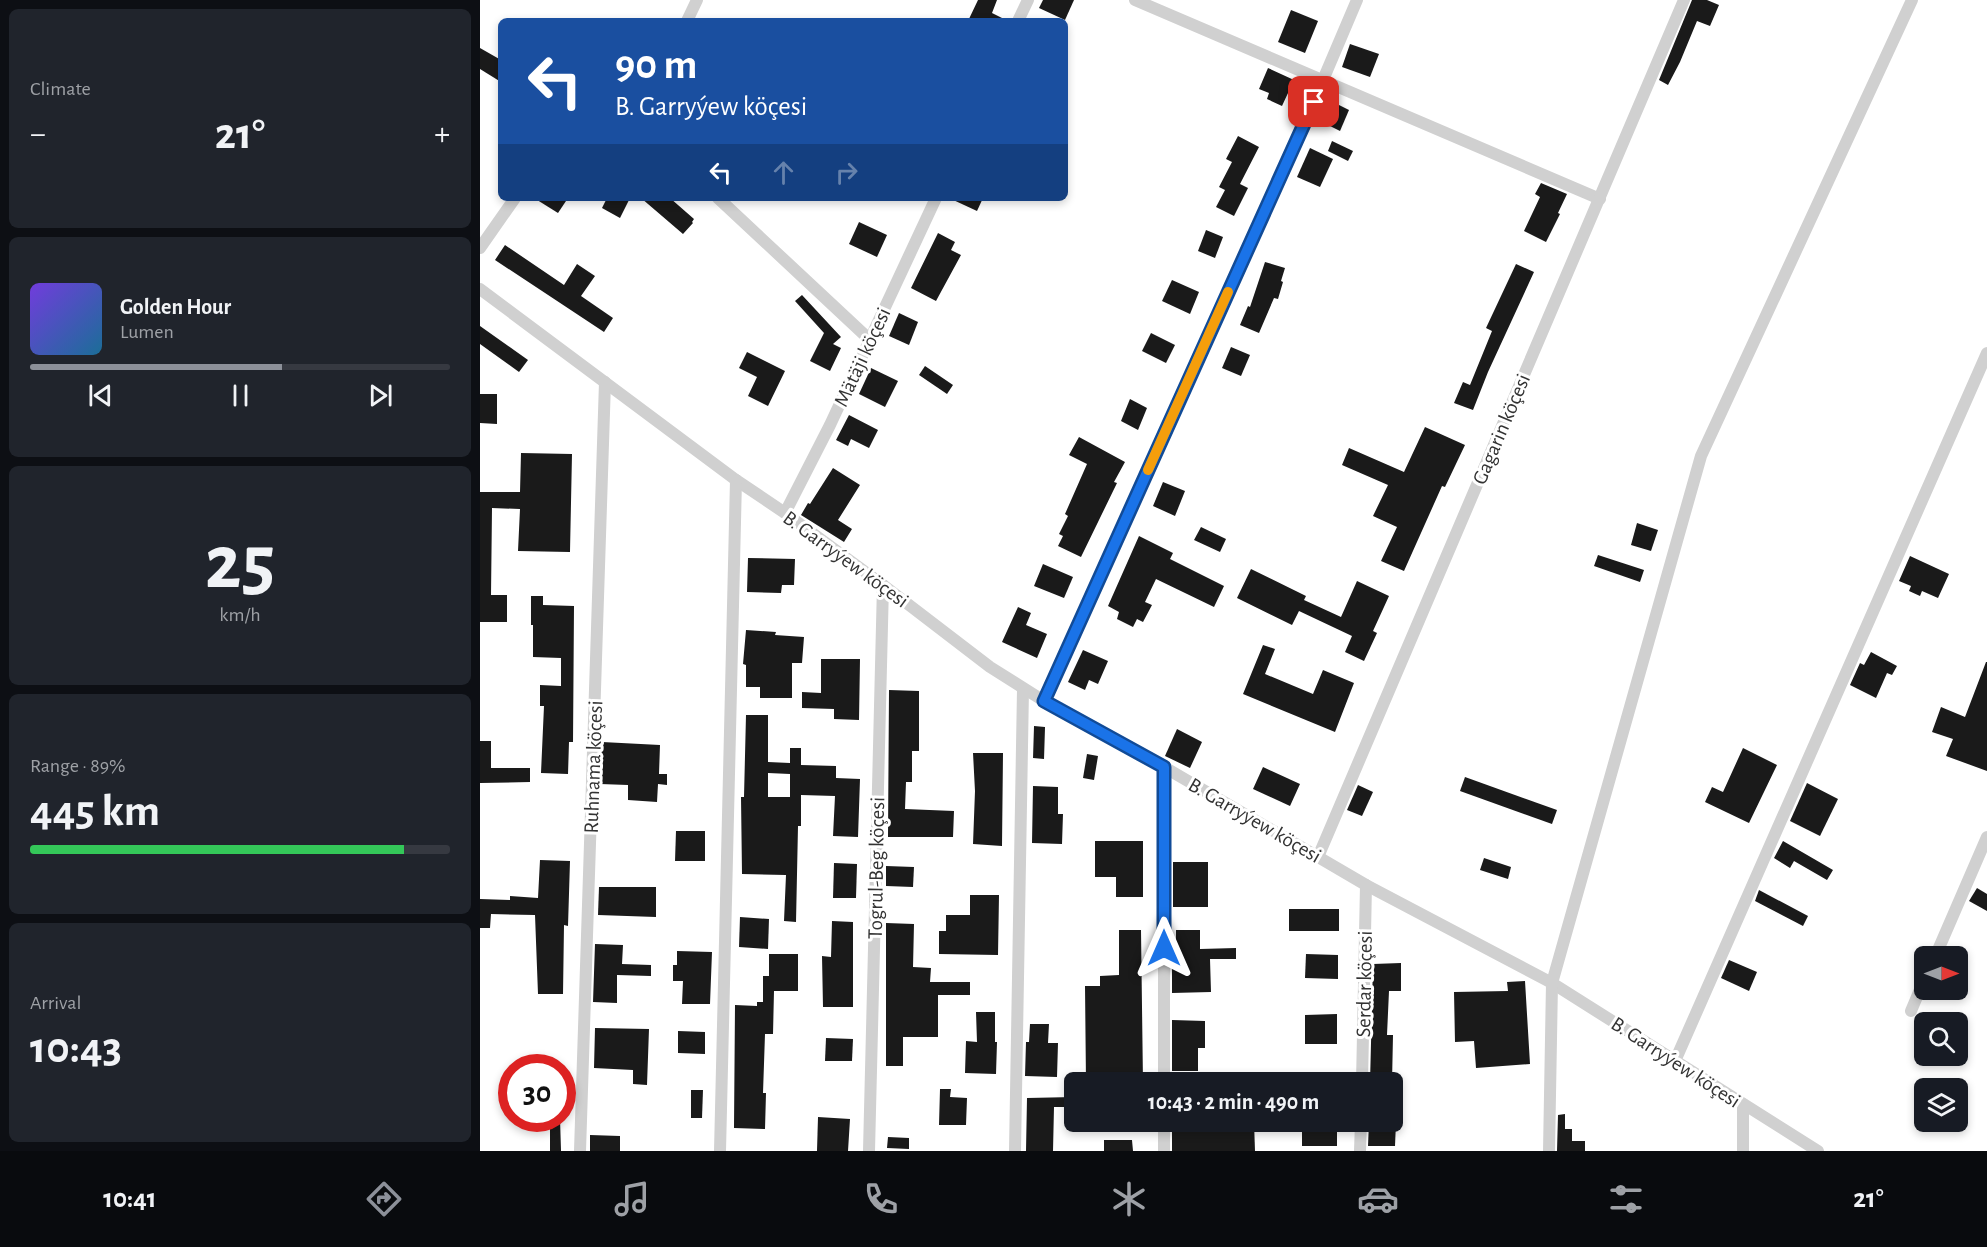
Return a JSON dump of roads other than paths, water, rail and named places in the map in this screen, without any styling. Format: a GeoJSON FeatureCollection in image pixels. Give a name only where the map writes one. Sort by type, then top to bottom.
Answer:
{"type":"FeatureCollection","features":[{"type":"Feature","properties":{"kind":"street"},"geometry":{"type":"LineString","coordinates":[[689,18],[698,0]]}},
{"type":"Feature","properties":{"kind":"street"},"geometry":{"type":"LineString","coordinates":[[1019,18],[1028,0]]}},
{"type":"Feature","properties":{"kind":"street"},"geometry":{"type":"LineString","coordinates":[[1135,0],[1600,199]]}},
{"type":"Feature","properties":{"kind":"street"},"geometry":{"type":"LineString","coordinates":[[1044,701],[1357,0]]}},
{"type":"Feature","properties":{"kind":"street","name":"Gagarin köçesi"},"geometry":{"type":"LineString","coordinates":[[1318,857],[1684,0]]}},
{"type":"Feature","properties":{"kind":"street"},"geometry":{"type":"LineString","coordinates":[[1549,1151],[1552,983],[1701,456],[1912,0]]}},
{"type":"Feature","properties":{"kind":"street"},"geometry":{"type":"LineString","coordinates":[[480,248],[513,201]]}},
{"type":"Feature","properties":{"kind":"street"},"geometry":{"type":"LineString","coordinates":[[721,201],[870,340]]}},
{"type":"Feature","properties":{"kind":"street","name":"Mätäji köçesi"},"geometry":{"type":"LineString","coordinates":[[785,513],[830,425],[935,201]]}},
{"type":"Feature","properties":{"kind":"street","name":"B. Garryýew köçesi"},"geometry":{"type":"LineString","coordinates":[[480,289],[736,480],[884,585],[990,667],[1044,701],[1164,767],[1366,885],[1552,983],[1818,1151]]}},
{"type":"Feature","properties":{"kind":"street"},"geometry":{"type":"LineString","coordinates":[[1675,1060],[1987,353]]}},
{"type":"Feature","properties":{"kind":"street","name":"Ruhnama köçesi"},"geometry":{"type":"LineString","coordinates":[[580,1151],[605,382]]}},
{"type":"Feature","properties":{"kind":"street"},"geometry":{"type":"LineString","coordinates":[[720,1151],[736,480]]}},
{"type":"Feature","properties":{"kind":"street","name":"Togrul-Beg köçesi"},"geometry":{"type":"LineString","coordinates":[[869,1151],[884,585]]}},
{"type":"Feature","properties":{"kind":"street"},"geometry":{"type":"LineString","coordinates":[[1015,1151],[1023,688]]}},
{"type":"Feature","properties":{"kind":"street"},"geometry":{"type":"LineString","coordinates":[[1164,767],[1164,1072]]}},
{"type":"Feature","properties":{"kind":"street"},"geometry":{"type":"LineString","coordinates":[[1940,946],[1987,837]]}},
{"type":"Feature","properties":{"kind":"street","name":"Serdar köçesi"},"geometry":{"type":"LineString","coordinates":[[1362,1072],[1366,885]]}},
{"type":"Feature","properties":{"kind":"street"},"geometry":{"type":"LineString","coordinates":[[1911,1011],[1916,1000]]}},
{"type":"Feature","properties":{"kind":"street"},"geometry":{"type":"LineString","coordinates":[[1743,1104],[1743,1151]]}},
{"type":"Feature","properties":{"kind":"street"},"geometry":{"type":"LineString","coordinates":[[1164,1132],[1164,1151]]}},
{"type":"Feature","properties":{"kind":"street"},"geometry":{"type":"LineString","coordinates":[[1360,1151],[1361,1132]]}}]}
